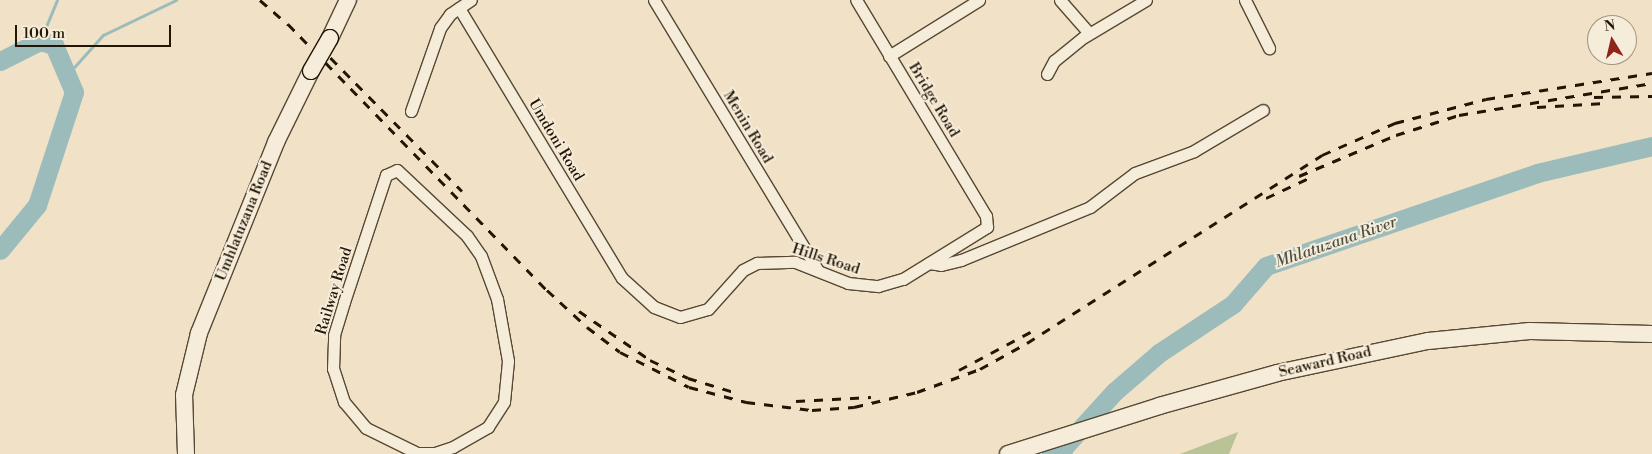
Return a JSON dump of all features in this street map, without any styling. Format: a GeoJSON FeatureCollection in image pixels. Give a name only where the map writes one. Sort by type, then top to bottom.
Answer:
{"type":"FeatureCollection","features":[{"type":"Feature","properties":{"kind":"street","name":"Umhlatuzana Road"},"geometry":{"type":"LineString","coordinates":[[186,454],[184,395],[196,341],[276,142],[348,0]]}},
{"type":"Feature","properties":{"kind":"street"},"geometry":{"type":"LineString","coordinates":[[411,112],[436,36],[450,14],[471,0]]}},
{"type":"Feature","properties":{"kind":"street","name":"Menin Road"},"geometry":{"type":"LineString","coordinates":[[654,0],[816,269]]}},
{"type":"Feature","properties":{"kind":"street","name":"Bridge Road"},"geometry":{"type":"LineString","coordinates":[[856,0],[986,216]]}},
{"type":"Feature","properties":{"kind":"street"},"geometry":{"type":"LineString","coordinates":[[889,56],[979,0]]}},
{"type":"Feature","properties":{"kind":"street"},"geometry":{"type":"LineString","coordinates":[[1060,0],[1089,33]]}},
{"type":"Feature","properties":{"kind":"street"},"geometry":{"type":"LineString","coordinates":[[1047,74],[1054,61],[1089,33],[1146,0]]}},
{"type":"Feature","properties":{"kind":"street"},"geometry":{"type":"LineString","coordinates":[[1245,0],[1269,48]]}},
{"type":"Feature","properties":{"kind":"street","name":"Umdoni Road"},"geometry":{"type":"LineString","coordinates":[[459,8],[628,287]]}},
{"type":"Feature","properties":{"kind":"street"},"geometry":{"type":"LineString","coordinates":[[928,263],[941,265],[961,260],[1090,207],[1135,173],[1194,151],[1263,110]]}},
{"type":"Feature","properties":{"kind":"street","name":"Railway Road"},"geometry":{"type":"LineString","coordinates":[[397,170],[467,236],[481,256],[497,300],[508,361],[504,402],[488,427],[453,447],[416,454],[374,433],[354,416],[344,402],[333,369],[334,335],[344,302],[386,176],[397,170]]}},
{"type":"Feature","properties":{"kind":"street","name":"Hills Road"},"geometry":{"type":"LineString","coordinates":[[628,287],[654,307],[680,317],[708,309],[743,270],[757,263],[778,260],[816,269],[834,279],[865,287],[895,282],[985,230],[986,216]]}},
{"type":"Feature","properties":{"kind":"street","name":"Seaward Road"},"geometry":{"type":"LineString","coordinates":[[1008,454],[1159,406],[1277,373],[1428,341],[1530,331],[1652,334]]}},
{"type":"Feature","properties":{"kind":"green space"},"geometry":{"type":"Polygon","coordinates":[[[1238,432],[1229,454],[1180,454],[1238,432]]]}},
{"type":"Feature","properties":{"kind":"waterway"},"geometry":{"type":"LineString","coordinates":[[40,41],[57,0]]}},
{"type":"Feature","properties":{"kind":"waterway"},"geometry":{"type":"LineString","coordinates":[[67,75],[103,35],[176,0]]}},
{"type":"Feature","properties":{"kind":"waterway","name":"Mhlatuzana River"},"geometry":{"type":"LineString","coordinates":[[0,61],[40,41],[54,45],[74,92],[37,205],[0,250]]}},
{"type":"Feature","properties":{"kind":"waterway","name":"Mhlatuzana River"},"geometry":{"type":"LineString","coordinates":[[1051,454],[1064,447],[1114,392],[1159,353],[1233,304],[1266,266],[1537,173],[1652,146]]}},
{"type":"Feature","properties":{"kind":"waterway"},"geometry":{"type":"LineString","coordinates":[[1064,447],[1071,454]]}},
{"type":"Feature","properties":{"kind":"railway"},"geometry":{"type":"LineString","coordinates":[[260,0],[288,24],[547,290],[587,327],[620,352],[689,387],[746,402],[812,410],[854,407],[917,392],[980,369],[1027,343],[1322,155],[1395,123],[1486,99],[1652,73]]}},
{"type":"Feature","properties":{"kind":"railway"},"geometry":{"type":"LineString","coordinates":[[318,45],[462,191]]}},
{"type":"Feature","properties":{"kind":"railway"},"geometry":{"type":"LineString","coordinates":[[1299,176],[1396,135],[1459,115],[1652,83]]}},
{"type":"Feature","properties":{"kind":"railway"},"geometry":{"type":"LineString","coordinates":[[1594,97],[1652,96]]}},
{"type":"Feature","properties":{"kind":"railway"},"geometry":{"type":"LineString","coordinates":[[1537,107],[1605,103]]}},
{"type":"Feature","properties":{"kind":"railway"},"geometry":{"type":"LineString","coordinates":[[1266,198],[1309,178]]}},
{"type":"Feature","properties":{"kind":"railway"},"geometry":{"type":"LineString","coordinates":[[579,311],[650,360],[688,378],[737,393]]}},
{"type":"Feature","properties":{"kind":"railway"},"geometry":{"type":"LineString","coordinates":[[959,370],[1036,329]]}},
{"type":"Feature","properties":{"kind":"railway"},"geometry":{"type":"LineString","coordinates":[[796,401],[871,397]]}}]}
